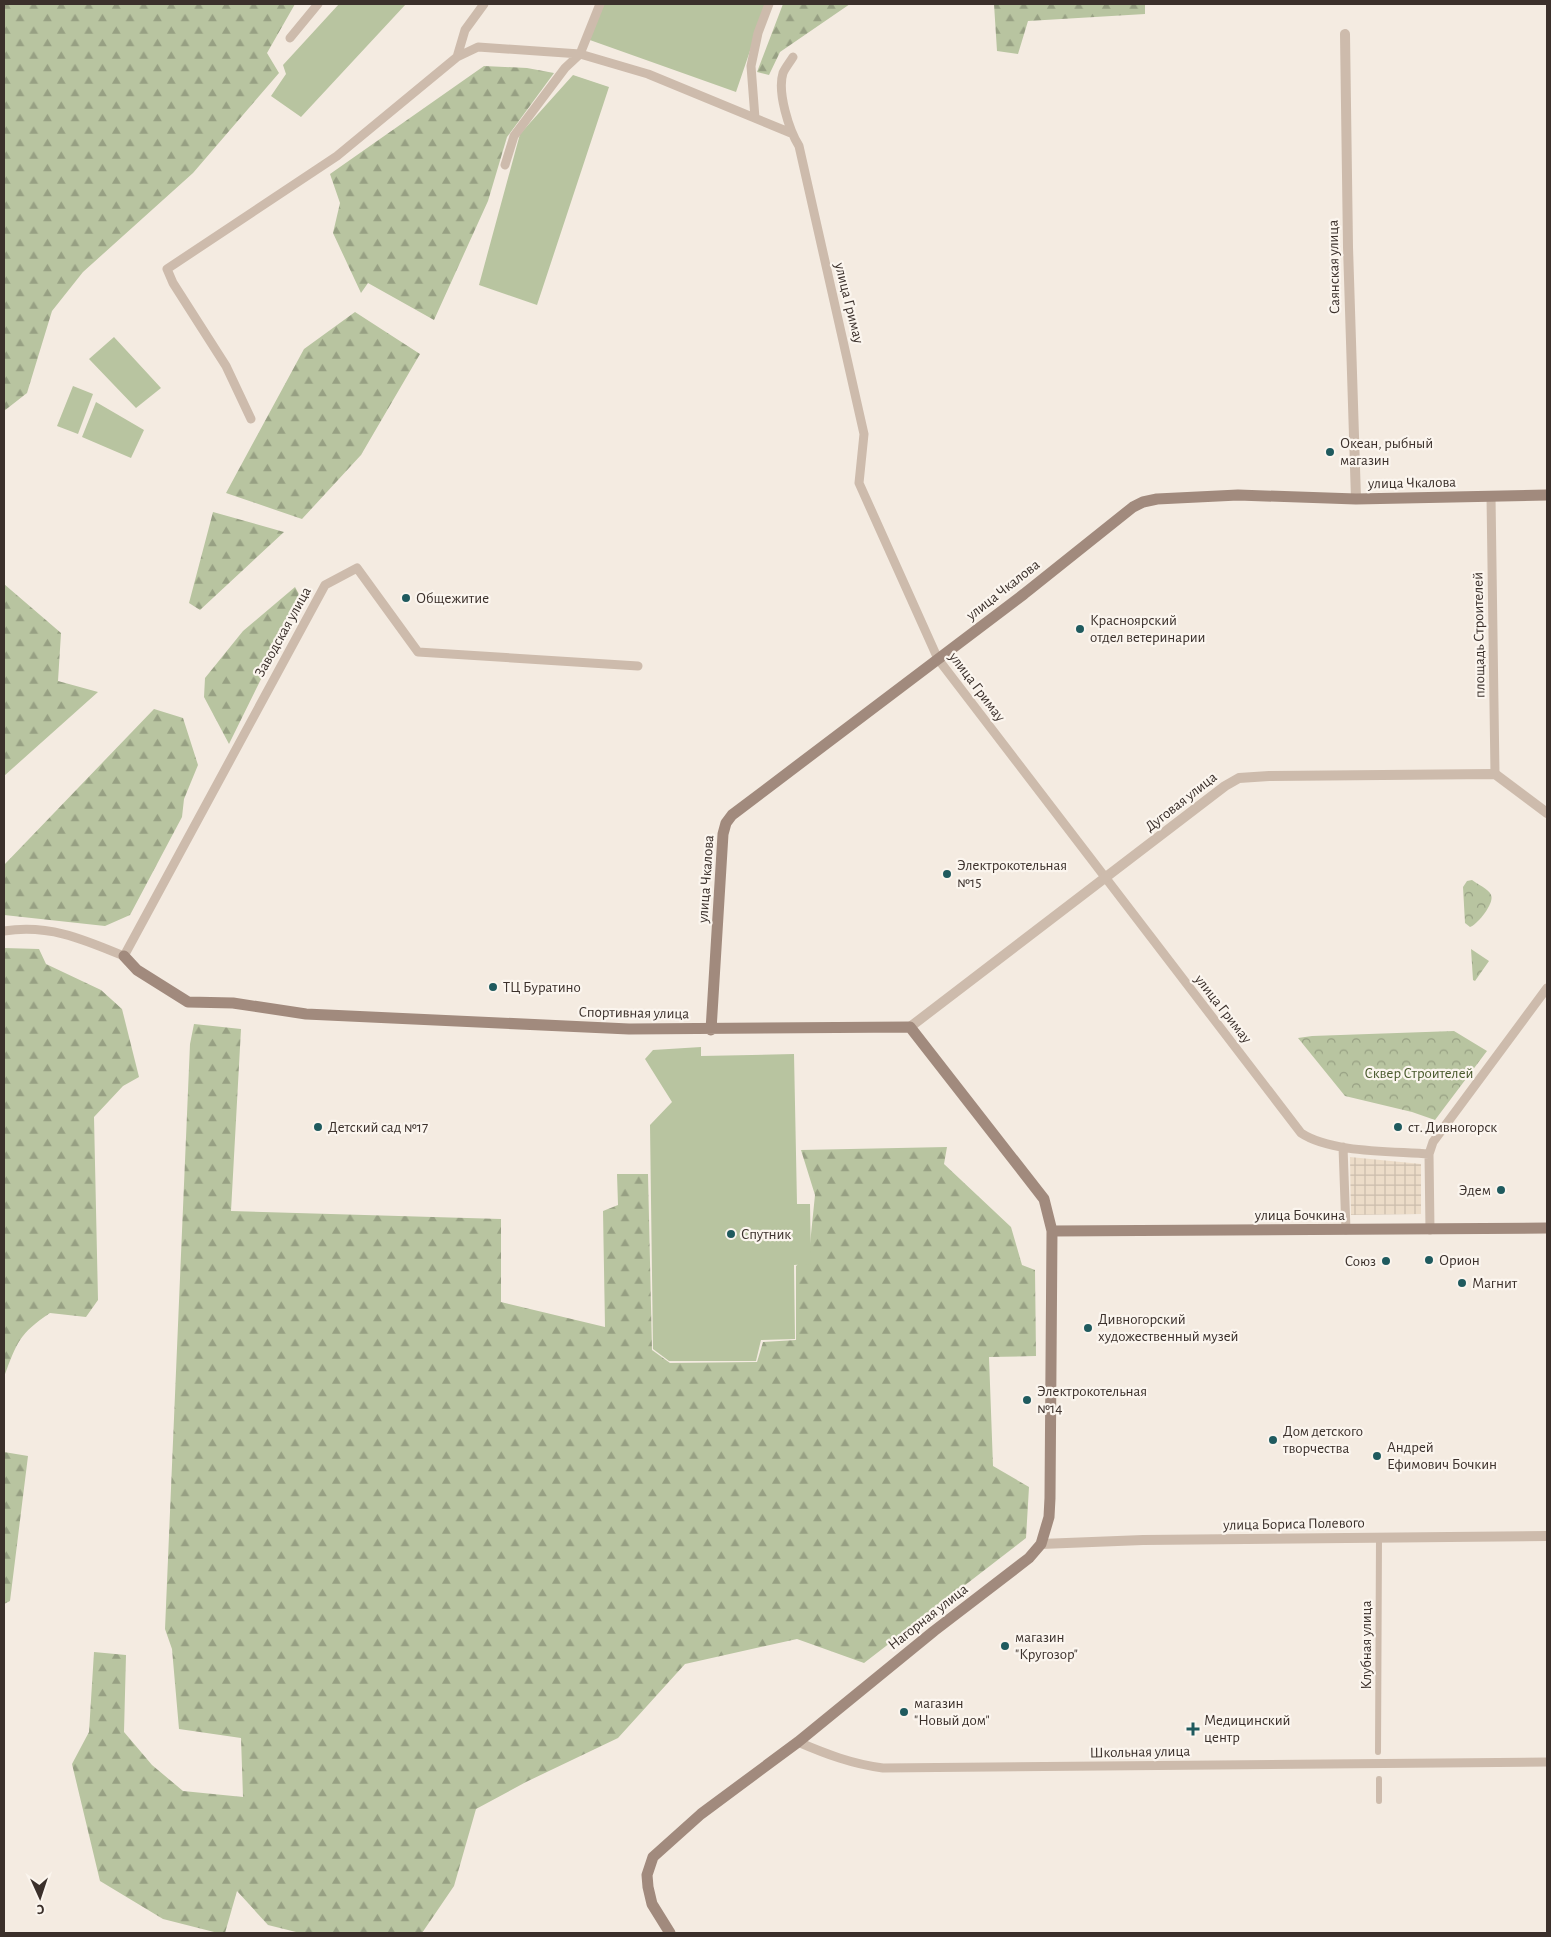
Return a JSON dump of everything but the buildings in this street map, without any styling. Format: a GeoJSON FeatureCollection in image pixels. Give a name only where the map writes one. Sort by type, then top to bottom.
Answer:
{"type":"FeatureCollection","features":[{"type":"Feature","properties":{"kind":"main road","name":"улица Чкалова"},"geometry":{"type":"LineString","coordinates":[[711,1030],[723,834],[726,822],[732,815],[938,660],[1121,516],[1143,502],[1164,498],[1238,495],[1356,499],[1547,495]]}},
{"type":"Feature","properties":{"kind":"main road","name":"Спортивная улица"},"geometry":{"type":"LineString","coordinates":[[124,956],[137,970],[188,1002],[233,1003],[306,1014],[629,1029],[711,1030],[910,1027]]}},
{"type":"Feature","properties":{"kind":"main road"},"geometry":{"type":"LineString","coordinates":[[910,1027],[1044,1199],[1052,1231]]}},
{"type":"Feature","properties":{"kind":"main road","name":"улица Бочкина"},"geometry":{"type":"LineString","coordinates":[[1052,1231],[1547,1228]]}},
{"type":"Feature","properties":{"kind":"main road","name":"Нагорная улица"},"geometry":{"type":"LineString","coordinates":[[670,1933],[652,1904],[648,1887],[647,1875],[653,1857],[701,1814],[798,1742],[934,1631],[1029,1558],[1041,1544],[1049,1517],[1050,1498],[1052,1231]]}},
{"type":"Feature","properties":{"kind":"street"},"geometry":{"type":"LineString","coordinates":[[290,38],[318,4]]}},
{"type":"Feature","properties":{"kind":"street"},"geometry":{"type":"LineString","coordinates":[[457,57],[465,30],[484,4]]}},
{"type":"Feature","properties":{"kind":"street"},"geometry":{"type":"LineString","coordinates":[[505,165],[514,136],[565,68],[580,54],[600,4]]}},
{"type":"Feature","properties":{"kind":"street"},"geometry":{"type":"LineString","coordinates":[[755,118],[751,66],[758,33],[769,4]]}},
{"type":"Feature","properties":{"kind":"street","name":"Саянская улица"},"geometry":{"type":"LineString","coordinates":[[1345,34],[1348,247],[1356,499]]}},
{"type":"Feature","properties":{"kind":"street"},"geometry":{"type":"LineString","coordinates":[[252,419],[226,366],[173,283],[167,269],[337,156],[457,57],[478,46],[580,54],[648,74],[791,133]]}},
{"type":"Feature","properties":{"kind":"street","name":"улица Гримау"},"geometry":{"type":"LineString","coordinates":[[794,56],[783,74],[782,97],[791,133],[799,146],[864,434],[859,484],[938,660],[1107,878],[1300,1133],[1312,1140],[1344,1147],[1429,1154]]}},
{"type":"Feature","properties":{"kind":"street","name":"площадь Строителей"},"geometry":{"type":"LineString","coordinates":[[1491,496],[1495,774]]}},
{"type":"Feature","properties":{"kind":"street","name":"Заводская улица"},"geometry":{"type":"LineString","coordinates":[[124,956],[325,585],[357,568],[418,652],[638,666]]}},
{"type":"Feature","properties":{"kind":"street"},"geometry":{"type":"LineString","coordinates":[[1495,774],[1547,813]]}},
{"type":"Feature","properties":{"kind":"street","name":"Дуговая улица"},"geometry":{"type":"LineString","coordinates":[[910,1027],[1107,878],[1218,791],[1239,778],[1269,776],[1495,774]]}},
{"type":"Feature","properties":{"kind":"street"},"geometry":{"type":"LineString","coordinates":[[4,931],[49,930],[76,936],[124,956]]}},
{"type":"Feature","properties":{"kind":"street"},"geometry":{"type":"LineString","coordinates":[[1430,1230],[1429,1154],[1433,1142],[1547,988]]}},
{"type":"Feature","properties":{"kind":"street"},"geometry":{"type":"LineString","coordinates":[[1344,1147],[1346,1230]]}},
{"type":"Feature","properties":{"kind":"street","name":"улица Бориса Полевого"},"geometry":{"type":"LineString","coordinates":[[1041,1544],[1143,1540],[1547,1536]]}},
{"type":"Feature","properties":{"kind":"street","name":"Клубная улица"},"geometry":{"type":"LineString","coordinates":[[1378,1752],[1379,1538]]}},
{"type":"Feature","properties":{"kind":"street","name":"Школьная улица"},"geometry":{"type":"LineString","coordinates":[[798,1742],[860,1765],[882,1768],[1547,1762]]}},
{"type":"Feature","properties":{"kind":"street"},"geometry":{"type":"LineString","coordinates":[[1379,1779],[1379,1801]]}},
{"type":"Feature","properties":{"kind":"green space"},"geometry":{"type":"Polygon","coordinates":[[[4,4],[295,4],[267,53],[279,73],[193,173],[83,272],[52,311],[27,393],[4,411],[4,4]]]}},
{"type":"Feature","properties":{"kind":"green space"},"geometry":{"type":"Polygon","coordinates":[[[339,4],[406,4],[301,117],[271,96],[286,74],[283,65],[339,4]]]}},
{"type":"Feature","properties":{"kind":"green space"},"geometry":{"type":"Polygon","coordinates":[[[604,4],[766,4],[736,92],[587,39],[604,4]]]}},
{"type":"Feature","properties":{"kind":"green space"},"geometry":{"type":"Polygon","coordinates":[[[783,4],[850,4],[780,52],[769,75],[757,72],[783,4]]]}},
{"type":"Feature","properties":{"kind":"green space"},"geometry":{"type":"Polygon","coordinates":[[[994,4],[1145,4],[1145,14],[1028,21],[1018,54],[997,51],[994,4]]]}},
{"type":"Feature","properties":{"kind":"green space"},"geometry":{"type":"Polygon","coordinates":[[[484,66],[527,68],[554,73],[507,137],[488,201],[434,320],[368,283],[361,293],[333,233],[340,203],[330,174],[484,66]]]}},
{"type":"Feature","properties":{"kind":"green space"},"geometry":{"type":"Polygon","coordinates":[[[573,75],[609,87],[537,305],[479,285],[520,134],[573,75]]]}},
{"type":"Feature","properties":{"kind":"green space"},"geometry":{"type":"Polygon","coordinates":[[[355,312],[420,354],[361,455],[302,519],[226,493],[304,349],[355,312]]]}},
{"type":"Feature","properties":{"kind":"green space"},"geometry":{"type":"Polygon","coordinates":[[[114,337],[161,388],[136,408],[89,359],[114,337]]]}},
{"type":"Feature","properties":{"kind":"green space"},"geometry":{"type":"Polygon","coordinates":[[[73,386],[93,394],[78,434],[57,426],[73,386]]]}},
{"type":"Feature","properties":{"kind":"green space"},"geometry":{"type":"Polygon","coordinates":[[[96,402],[144,430],[131,458],[82,437],[96,402]]]}},
{"type":"Feature","properties":{"kind":"green space"},"geometry":{"type":"Polygon","coordinates":[[[213,512],[284,532],[200,610],[189,603],[213,512]]]}},
{"type":"Feature","properties":{"kind":"green space"},"geometry":{"type":"Polygon","coordinates":[[[4,584],[61,633],[58,681],[98,692],[4,776],[4,584]]]}},
{"type":"Feature","properties":{"kind":"green space"},"geometry":{"type":"Polygon","coordinates":[[[295,587],[301,598],[229,744],[204,697],[205,678],[243,631],[295,587]]]}},
{"type":"Feature","properties":{"kind":"green space"},"geometry":{"type":"Polygon","coordinates":[[[154,709],[183,718],[198,765],[184,799],[182,817],[130,915],[105,926],[4,915],[4,865],[154,709]]]}},
{"type":"Feature","properties":{"kind":"green space"},"geometry":{"type":"Polygon","coordinates":[[[1472,880],[1488,891],[1492,899],[1485,913],[1470,927],[1465,923],[1463,887],[1467,881],[1472,880]]]}},
{"type":"Feature","properties":{"kind":"green space"},"geometry":{"type":"Polygon","coordinates":[[[4,948],[39,949],[46,964],[101,990],[122,1009],[139,1077],[123,1086],[94,1117],[98,1300],[86,1317],[50,1313],[40,1320],[20,1340],[4,1377],[4,948]]]}},
{"type":"Feature","properties":{"kind":"green space"},"geometry":{"type":"Polygon","coordinates":[[[1471,949],[1489,961],[1475,981],[1473,980],[1471,949]]]}},
{"type":"Feature","properties":{"kind":"green space"},"geometry":{"type":"Polygon","coordinates":[[[194,1024],[241,1029],[231,1211],[501,1219],[501,1302],[605,1327],[603,1211],[618,1205],[617,1174],[648,1174],[652,1350],[670,1363],[757,1362],[763,1342],[796,1340],[796,1266],[809,1254],[815,1195],[801,1150],[947,1147],[944,1164],[1011,1227],[1022,1265],[1035,1270],[1036,1356],[989,1357],[993,1466],[1029,1487],[1026,1538],[864,1663],[797,1639],[685,1664],[618,1738],[526,1782],[476,1809],[454,1886],[422,1933],[300,1933],[268,1925],[237,1891],[225,1933],[218,1933],[163,1919],[100,1881],[72,1764],[89,1732],[94,1652],[126,1655],[124,1732],[152,1765],[183,1791],[243,1797],[241,1738],[179,1729],[172,1649],[165,1629],[190,1044],[194,1024]]]}},
{"type":"Feature","properties":{"kind":"green space","name":"Сквер Строителей"},"geometry":{"type":"Polygon","coordinates":[[[1454,1031],[1487,1051],[1435,1120],[1412,1112],[1345,1096],[1298,1038],[1312,1036],[1454,1031]]]}},
{"type":"Feature","properties":{"kind":"green space","name":"Спутник"},"geometry":{"type":"Polygon","coordinates":[[[701,1047],[701,1056],[794,1054],[797,1204],[810,1204],[811,1264],[794,1265],[795,1339],[761,1340],[756,1361],[669,1361],[653,1349],[650,1125],[672,1102],[645,1059],[653,1050],[701,1047]]]}},
{"type":"Feature","properties":{"kind":"green space"},"geometry":{"type":"Polygon","coordinates":[[[4,1452],[28,1456],[10,1601],[4,1604],[4,1452]]]}},
{"type":"Feature","properties":{"kind":"shaded area"},"geometry":{"type":"Polygon","coordinates":[[[1350,1157],[1421,1164],[1421,1214],[1351,1215],[1350,1157]]]}},
{"type":"Feature","properties":{"kind":"place","name":"Океан, рыбный магазин"},"geometry":{"type":"Point","coordinates":[1330,452]}},
{"type":"Feature","properties":{"kind":"place","name":"Общежитие"},"geometry":{"type":"Point","coordinates":[406,598]}},
{"type":"Feature","properties":{"kind":"place","name":"Красноярский отдел ветеринарии"},"geometry":{"type":"Point","coordinates":[1080,629]}},
{"type":"Feature","properties":{"kind":"place","name":"Электрокотельная №15"},"geometry":{"type":"Point","coordinates":[947,874]}},
{"type":"Feature","properties":{"kind":"place","name":"ТЦ Буратино"},"geometry":{"type":"Point","coordinates":[493,987]}},
{"type":"Feature","properties":{"kind":"place","name":"Детский сад №17"},"geometry":{"type":"Point","coordinates":[318,1127]}},
{"type":"Feature","properties":{"kind":"place","name":"ст. Дивногорск"},"geometry":{"type":"Point","coordinates":[1398,1127]}},
{"type":"Feature","properties":{"kind":"place","name":"Эдем"},"geometry":{"type":"Point","coordinates":[1501,1190]}},
{"type":"Feature","properties":{"kind":"place","name":"Спутник"},"geometry":{"type":"Point","coordinates":[731,1234]}},
{"type":"Feature","properties":{"kind":"place","name":"Орион"},"geometry":{"type":"Point","coordinates":[1429,1260]}},
{"type":"Feature","properties":{"kind":"place","name":"Союз"},"geometry":{"type":"Point","coordinates":[1386,1261]}},
{"type":"Feature","properties":{"kind":"place","name":"Магнит"},"geometry":{"type":"Point","coordinates":[1462,1283]}},
{"type":"Feature","properties":{"kind":"place","name":"Дивногорский художественный музей"},"geometry":{"type":"Point","coordinates":[1088,1328]}},
{"type":"Feature","properties":{"kind":"place","name":"Электрокотельная №14"},"geometry":{"type":"Point","coordinates":[1027,1400]}},
{"type":"Feature","properties":{"kind":"place","name":"Дом детского творчества"},"geometry":{"type":"Point","coordinates":[1273,1440]}},
{"type":"Feature","properties":{"kind":"place","name":"Андрей Ефимович Бочкин"},"geometry":{"type":"Point","coordinates":[1377,1456]}},
{"type":"Feature","properties":{"kind":"place","name":"магазин \"Кругозор\""},"geometry":{"type":"Point","coordinates":[1005,1646]}},
{"type":"Feature","properties":{"kind":"place","name":"магазин \"Новый дом\""},"geometry":{"type":"Point","coordinates":[904,1712]}},
{"type":"Feature","properties":{"kind":"place","name":"Медицинский центр"},"geometry":{"type":"Point","coordinates":[1193,1729]}}]}
